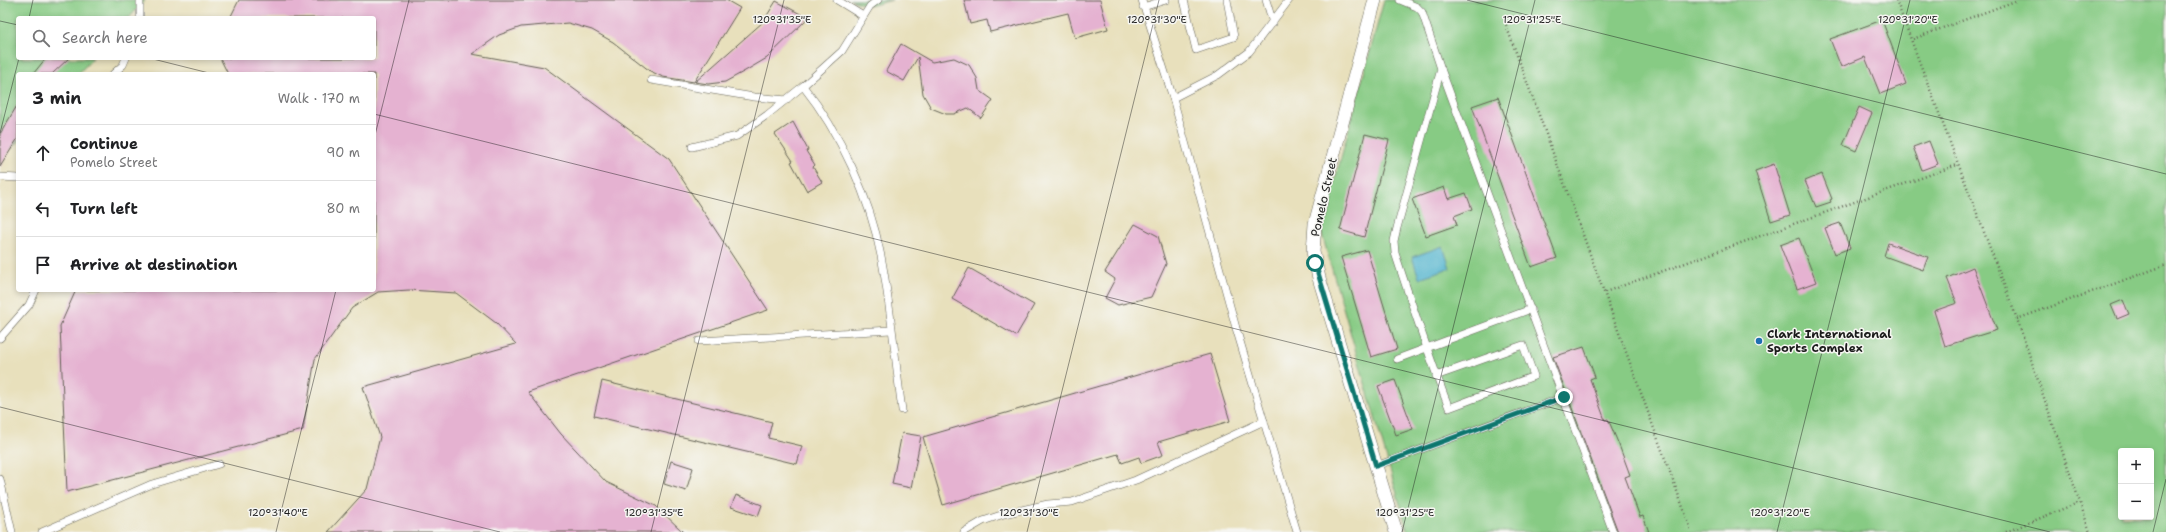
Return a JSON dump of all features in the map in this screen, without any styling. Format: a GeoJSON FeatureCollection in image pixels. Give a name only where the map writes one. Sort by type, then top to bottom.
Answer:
{"type":"FeatureCollection","features":[{"type":"Feature","properties":{"kind":"street","name":"Pomelo Street"},"geometry":{"type":"LineString","coordinates":[[1375,0],[1315,224],[1313,252],[1319,278],[1396,532]]}},
{"type":"Feature","properties":{"kind":"lane"},"geometry":{"type":"LineString","coordinates":[[140,0],[140,16]]}},
{"type":"Feature","properties":{"kind":"lane"},"geometry":{"type":"LineString","coordinates":[[837,0],[863,16]]}},
{"type":"Feature","properties":{"kind":"lane"},"geometry":{"type":"LineString","coordinates":[[692,147],[737,136],[787,100],[842,51],[870,6],[878,0]]}},
{"type":"Feature","properties":{"kind":"lane"},"geometry":{"type":"LineString","coordinates":[[1166,0],[1142,3],[1173,98],[1264,421],[1297,532]]}},
{"type":"Feature","properties":{"kind":"lane"},"geometry":{"type":"LineString","coordinates":[[1184,0],[1196,50],[1234,37],[1227,0]]}},
{"type":"Feature","properties":{"kind":"lane"},"geometry":{"type":"LineString","coordinates":[[1266,0],[1273,22]]}},
{"type":"Feature","properties":{"kind":"lane"},"geometry":{"type":"LineString","coordinates":[[1173,98],[1218,75],[1249,52],[1290,0]]}},
{"type":"Feature","properties":{"kind":"lane"},"geometry":{"type":"LineString","coordinates":[[1400,0],[1417,7],[1422,12],[1441,69],[1564,397],[1612,532]]}},
{"type":"Feature","properties":{"kind":"lane"},"geometry":{"type":"LineString","coordinates":[[115,72],[123,65],[125,60]]}},
{"type":"Feature","properties":{"kind":"lane"},"geometry":{"type":"LineString","coordinates":[[1436,376],[1523,345],[1534,376],[1449,408],[1436,376],[1425,347],[1395,253],[1394,241],[1441,69]]}},
{"type":"Feature","properties":{"kind":"lane"},"geometry":{"type":"LineString","coordinates":[[651,80],[754,97],[787,100]]}},
{"type":"Feature","properties":{"kind":"lane"},"geometry":{"type":"LineString","coordinates":[[804,86],[831,126],[867,206],[881,256],[902,410]]}},
{"type":"Feature","properties":{"kind":"lane"},"geometry":{"type":"LineString","coordinates":[[0,177],[16,178]]}},
{"type":"Feature","properties":{"kind":"lane"},"geometry":{"type":"LineString","coordinates":[[0,338],[29,306],[35,292]]}},
{"type":"Feature","properties":{"kind":"lane"},"geometry":{"type":"LineString","coordinates":[[1397,359],[1425,347],[1531,309]]}},
{"type":"Feature","properties":{"kind":"lane"},"geometry":{"type":"LineString","coordinates":[[699,341],[891,330]]}},
{"type":"Feature","properties":{"kind":"lane"},"geometry":{"type":"LineString","coordinates":[[1376,466],[1564,397]]}},
{"type":"Feature","properties":{"kind":"lane"},"geometry":{"type":"LineString","coordinates":[[964,532],[983,521],[1004,514],[1048,504],[1072,502],[1136,480],[1264,421]]}},
{"type":"Feature","properties":{"kind":"lane"},"geometry":{"type":"LineString","coordinates":[[42,532],[152,484],[219,464]]}},
{"type":"Feature","properties":{"kind":"lane"},"geometry":{"type":"LineString","coordinates":[[0,479],[12,532]]}},
{"type":"Feature","properties":{"kind":"path"},"geometry":{"type":"LineString","coordinates":[[1896,0],[1913,40],[1957,165],[2017,319],[2090,532]]}},
{"type":"Feature","properties":{"kind":"path"},"geometry":{"type":"LineString","coordinates":[[1913,40],[2018,0]]}},
{"type":"Feature","properties":{"kind":"path"},"geometry":{"type":"LineString","coordinates":[[1506,25],[1692,532]]}},
{"type":"Feature","properties":{"kind":"path"},"geometry":{"type":"LineString","coordinates":[[1605,292],[1957,165]]}},
{"type":"Feature","properties":{"kind":"path"},"geometry":{"type":"LineString","coordinates":[[2017,319],[2166,265]]}},
{"type":"Feature","properties":{"kind":"path"},"geometry":{"type":"LineString","coordinates":[[2006,532],[2080,502]]}},
{"type":"Feature","properties":{"kind":"green space"},"geometry":{"type":"Polygon","coordinates":[[[0,0],[145,0],[131,16],[16,16],[16,60],[91,60],[80,72],[16,72],[16,143],[0,161],[0,0]]]}},
{"type":"Feature","properties":{"kind":"green space"},"geometry":{"type":"Polygon","coordinates":[[[850,0],[892,0],[870,6],[850,0]]]}},
{"type":"Feature","properties":{"kind":"green space","name":"Clark International Sports Complex"},"geometry":{"type":"Polygon","coordinates":[[[1384,0],[2166,0],[2166,532],[1408,532],[1321,231],[1384,0]]]}},
{"type":"Feature","properties":{"kind":"water"},"geometry":{"type":"Polygon","coordinates":[[[1443,246],[1450,268],[1419,278],[1412,257],[1443,246]]]}},
{"type":"Feature","properties":{"kind":"building"},"geometry":{"type":"Polygon","coordinates":[[[239,0],[726,0],[740,8],[694,82],[663,77],[650,71],[613,42],[592,30],[568,23],[521,27],[499,35],[472,54],[544,67],[669,159],[768,310],[528,392],[561,434],[606,482],[656,506],[683,532],[328,532],[367,489],[380,437],[363,387],[516,344],[496,323],[456,293],[409,290],[378,292],[352,308],[315,359],[303,430],[67,492],[60,326],[75,292],[376,292],[376,72],[227,72],[221,60],[376,60],[376,16],[231,16],[239,0]]]}},
{"type":"Feature","properties":{"kind":"building"},"geometry":{"type":"Polygon","coordinates":[[[964,0],[1100,0],[1108,29],[1075,38],[1068,13],[990,32],[987,20],[970,24],[964,0]]]}},
{"type":"Feature","properties":{"kind":"building"},"geometry":{"type":"Polygon","coordinates":[[[776,1],[808,18],[767,58],[745,71],[725,82],[708,84],[695,82],[763,22],[776,1]]]}},
{"type":"Feature","properties":{"kind":"building"},"geometry":{"type":"Polygon","coordinates":[[[1882,20],[1906,84],[1880,94],[1865,57],[1841,67],[1830,39],[1882,20]]]}},
{"type":"Feature","properties":{"kind":"building"},"geometry":{"type":"Polygon","coordinates":[[[901,44],[932,62],[954,58],[969,65],[977,78],[979,90],[993,100],[981,118],[968,108],[954,114],[946,114],[931,108],[923,94],[918,57],[904,81],[886,71],[901,44]]]}},
{"type":"Feature","properties":{"kind":"building"},"geometry":{"type":"Polygon","coordinates":[[[44,60],[67,60],[54,72],[35,72],[44,60]]]}},
{"type":"Feature","properties":{"kind":"building"},"geometry":{"type":"Polygon","coordinates":[[[1498,97],[1557,258],[1531,267],[1472,106],[1498,97]]]}},
{"type":"Feature","properties":{"kind":"building"},"geometry":{"type":"Polygon","coordinates":[[[16,107],[16,141],[0,167],[0,134],[16,107]]]}},
{"type":"Feature","properties":{"kind":"building"},"geometry":{"type":"Polygon","coordinates":[[[1859,107],[1872,113],[1856,151],[1843,145],[1859,107]]]}},
{"type":"Feature","properties":{"kind":"building"},"geometry":{"type":"Polygon","coordinates":[[[793,122],[808,150],[806,151],[815,165],[813,167],[822,182],[807,191],[791,162],[793,161],[775,134],[793,122]]]}},
{"type":"Feature","properties":{"kind":"building"},"geometry":{"type":"Polygon","coordinates":[[[1365,134],[1389,140],[1364,237],[1340,230],[1365,134]]]}},
{"type":"Feature","properties":{"kind":"building"},"geometry":{"type":"Polygon","coordinates":[[[1929,141],[1938,164],[1922,170],[1913,147],[1929,141]]]}},
{"type":"Feature","properties":{"kind":"building"},"geometry":{"type":"Polygon","coordinates":[[[1774,164],[1790,215],[1771,221],[1755,171],[1774,164]]]}},
{"type":"Feature","properties":{"kind":"building"},"geometry":{"type":"Polygon","coordinates":[[[1822,174],[1832,199],[1830,200],[1831,202],[1816,207],[1805,181],[1822,174]]]}},
{"type":"Feature","properties":{"kind":"building"},"geometry":{"type":"Polygon","coordinates":[[[1444,187],[1448,199],[1466,193],[1472,209],[1454,216],[1457,225],[1426,236],[1412,199],[1444,187]]]}},
{"type":"Feature","properties":{"kind":"building"},"geometry":{"type":"Polygon","coordinates":[[[1840,223],[1850,248],[1835,254],[1825,228],[1840,223]]]}},
{"type":"Feature","properties":{"kind":"building"},"geometry":{"type":"Polygon","coordinates":[[[1135,224],[1158,236],[1166,264],[1151,297],[1118,305],[1105,298],[1115,279],[1105,272],[1135,224]]]}},
{"type":"Feature","properties":{"kind":"building"},"geometry":{"type":"Polygon","coordinates":[[[1799,238],[1816,282],[1797,289],[1780,245],[1799,238]]]}},
{"type":"Feature","properties":{"kind":"building"},"geometry":{"type":"Polygon","coordinates":[[[1888,243],[1928,257],[1923,270],[1884,256],[1888,243]]]}},
{"type":"Feature","properties":{"kind":"building"},"geometry":{"type":"Polygon","coordinates":[[[1367,250],[1397,349],[1371,357],[1341,257],[1367,250]]]}},
{"type":"Feature","properties":{"kind":"building"},"geometry":{"type":"Polygon","coordinates":[[[1973,267],[1997,330],[1945,346],[1934,311],[1957,303],[1947,278],[1973,267]]]}},
{"type":"Feature","properties":{"kind":"building"},"geometry":{"type":"Polygon","coordinates":[[[969,268],[1034,305],[1016,336],[952,299],[969,268]]]}},
{"type":"Feature","properties":{"kind":"building"},"geometry":{"type":"Polygon","coordinates":[[[2123,300],[2129,314],[2117,319],[2111,305],[2123,300]]]}},
{"type":"Feature","properties":{"kind":"building"},"geometry":{"type":"Polygon","coordinates":[[[1584,347],[1595,377],[1590,379],[1605,420],[1608,419],[1619,445],[1630,475],[1625,477],[1640,517],[1643,516],[1649,532],[1618,532],[1553,357],[1584,347]]]}},
{"type":"Feature","properties":{"kind":"building"},"geometry":{"type":"Polygon","coordinates":[[[1210,354],[1230,421],[1158,442],[1163,455],[1141,463],[1139,457],[1122,463],[1118,454],[943,505],[923,437],[1210,354]]]}},
{"type":"Feature","properties":{"kind":"building"},"geometry":{"type":"Polygon","coordinates":[[[1395,380],[1413,429],[1396,435],[1378,386],[1395,380]]]}},
{"type":"Feature","properties":{"kind":"building"},"geometry":{"type":"Polygon","coordinates":[[[602,381],[772,422],[768,438],[802,446],[797,464],[594,416],[602,381]]]}},
{"type":"Feature","properties":{"kind":"building"},"geometry":{"type":"Polygon","coordinates":[[[902,433],[921,436],[911,488],[892,484],[902,433]]]}},
{"type":"Feature","properties":{"kind":"building"},"geometry":{"type":"Polygon","coordinates":[[[671,461],[693,468],[686,491],[664,484],[671,461]]]}},
{"type":"Feature","properties":{"kind":"building"},"geometry":{"type":"Polygon","coordinates":[[[736,495],[762,505],[758,516],[731,507],[736,495]]]}},
{"type":"Feature","properties":{"kind":"place","name":"Clark International Sports Complex"},"geometry":{"type":"Point","coordinates":[1759,341]}},
{"type":"Feature","properties":{"kind":"route"},"geometry":{"type":"LineString","coordinates":[[1315,263],[1376,466],[1564,397]]}}]}
